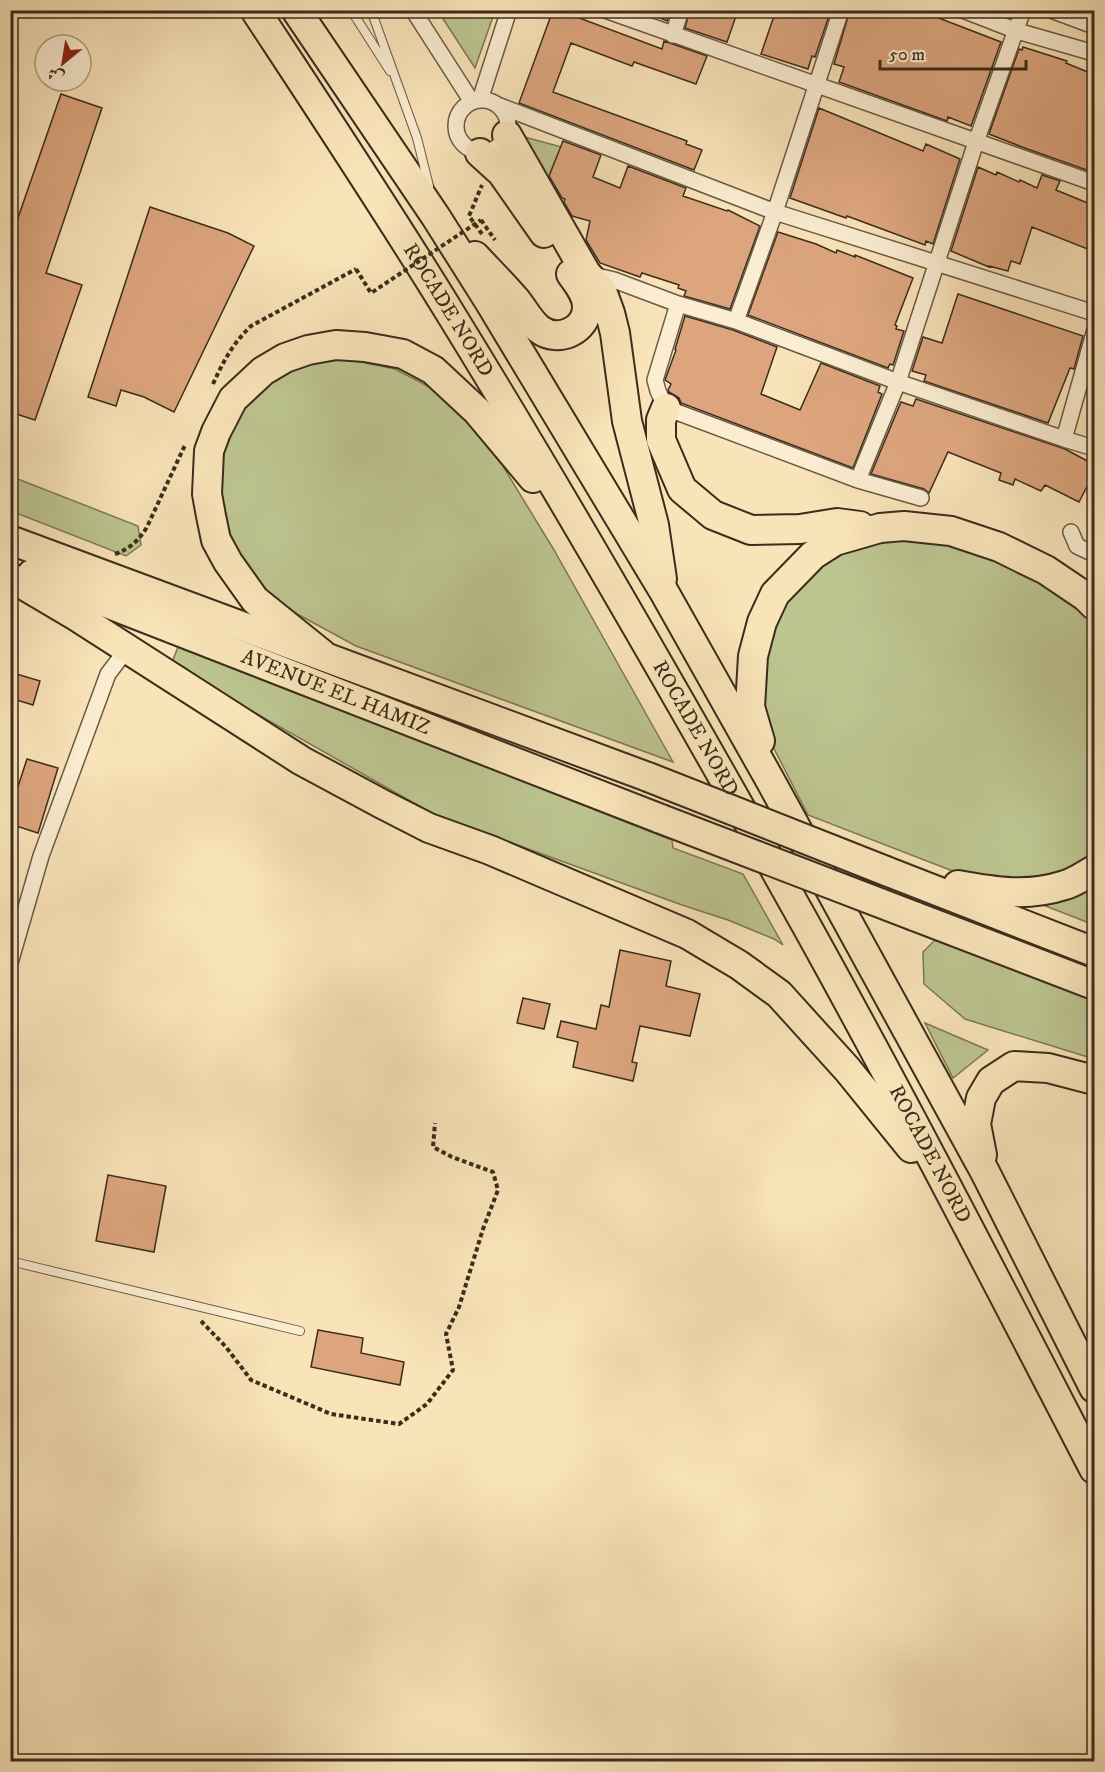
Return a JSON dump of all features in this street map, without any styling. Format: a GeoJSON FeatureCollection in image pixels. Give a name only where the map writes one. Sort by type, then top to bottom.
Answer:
{"type":"FeatureCollection","features":[{"type":"Feature","properties":{"kind":"highway","name":"ROCADE NORD"},"geometry":{"type":"LineString","coordinates":[[255,10],[358,166],[452,316],[590,545],[806,925],[1095,1469]]}},
{"type":"Feature","properties":{"kind":"highway","name":"ROCADE NORD"},"geometry":{"type":"LineString","coordinates":[[296,10],[436,217],[663,590],[771,780],[985,1172],[1095,1388]]}},
{"type":"Feature","properties":{"kind":"highway"},"geometry":{"type":"LineString","coordinates":[[507,135],[586,273],[602,291],[610,313],[615,333],[627,421],[658,543],[663,590]]}},
{"type":"Feature","properties":{"kind":"highway"},"geometry":{"type":"LineString","coordinates":[[436,217],[505,287],[538,328],[553,335],[570,333],[577,328],[586,314],[586,297],[510,183],[486,158]]}},
{"type":"Feature","properties":{"kind":"highway"},"geometry":{"type":"LineString","coordinates":[[322,654],[255,600],[228,562],[216,540],[207,494],[209,451],[233,399],[263,371],[285,358],[308,350],[336,345],[365,347],[403,354],[433,370],[477,411],[590,545]]}},
{"type":"Feature","properties":{"kind":"highway"},"geometry":{"type":"LineString","coordinates":[[666,408],[661,420],[661,440],[682,489],[713,515],[751,530],[800,529],[837,523],[880,528]]}},
{"type":"Feature","properties":{"kind":"highway"},"geometry":{"type":"LineString","coordinates":[[771,780],[750,707],[753,656],[762,622],[775,594],[813,555],[835,541],[880,528],[904,526],[951,531],[999,548],[1046,570],[1095,605]]}},
{"type":"Feature","properties":{"kind":"highway"},"geometry":{"type":"LineString","coordinates":[[10,540],[648,777],[1095,952]]}},
{"type":"Feature","properties":{"kind":"highway","name":"AVENUE EL HAMIZ"},"geometry":{"type":"LineString","coordinates":[[10,566],[1095,985]]}},
{"type":"Feature","properties":{"kind":"highway"},"geometry":{"type":"LineString","coordinates":[[10,578],[302,761],[382,804],[429,828],[490,850],[687,934],[739,965],[779,994],[848,1069],[957,1206]]}},
{"type":"Feature","properties":{"kind":"highway"},"geometry":{"type":"LineString","coordinates":[[886,871],[994,892],[1028,893],[1067,885],[1095,870]]}},
{"type":"Feature","properties":{"kind":"highway"},"geometry":{"type":"LineString","coordinates":[[985,1172],[976,1124],[981,1098],[991,1081],[1014,1066],[1048,1068],[1095,1080]]}},
{"type":"Feature","properties":{"kind":"street"},"geometry":{"type":"LineString","coordinates":[[413,10],[476,101]]}},
{"type":"Feature","properties":{"kind":"street"},"geometry":{"type":"LineString","coordinates":[[476,101],[509,10]]}},
{"type":"Feature","properties":{"kind":"street"},"geometry":{"type":"LineString","coordinates":[[605,10],[1095,183]]}},
{"type":"Feature","properties":{"kind":"street"},"geometry":{"type":"LineString","coordinates":[[673,35],[681,10]]}},
{"type":"Feature","properties":{"kind":"street"},"geometry":{"type":"LineString","coordinates":[[736,321],[842,10]]}},
{"type":"Feature","properties":{"kind":"street"},"geometry":{"type":"LineString","coordinates":[[963,10],[1017,31],[1095,52]]}},
{"type":"Feature","properties":{"kind":"street"},"geometry":{"type":"LineString","coordinates":[[858,480],[897,382],[976,142],[1023,10]]}},
{"type":"Feature","properties":{"kind":"street"},"geometry":{"type":"LineString","coordinates":[[1051,10],[1095,26]]}},
{"type":"Feature","properties":{"kind":"street"},"geometry":{"type":"LineString","coordinates":[[500,106],[507,119],[507,135],[503,143],[489,152],[486,158],[464,146],[456,130],[459,114],[465,107],[476,101],[493,102],[775,212],[1095,313]]}},
{"type":"Feature","properties":{"kind":"street"},"geometry":{"type":"LineString","coordinates":[[586,273],[614,280],[678,304],[736,321],[897,382],[1064,440],[1095,448]]}},
{"type":"Feature","properties":{"kind":"street"},"geometry":{"type":"LineString","coordinates":[[678,304],[655,380],[666,408],[858,480],[921,498]]}},
{"type":"Feature","properties":{"kind":"street"},"geometry":{"type":"LineString","coordinates":[[1064,440],[1095,333]]}},
{"type":"Feature","properties":{"kind":"street"},"geometry":{"type":"LineString","coordinates":[[1071,532],[1077,546],[1095,554]]}},
{"type":"Feature","properties":{"kind":"street"},"geometry":{"type":"LineString","coordinates":[[10,963],[42,856],[108,674],[126,649]]}},
{"type":"Feature","properties":{"kind":"lane"},"geometry":{"type":"LineString","coordinates":[[351,10],[399,85]]}},
{"type":"Feature","properties":{"kind":"lane"},"geometry":{"type":"LineString","coordinates":[[371,10],[417,138],[436,217]]}},
{"type":"Feature","properties":{"kind":"lane"},"geometry":{"type":"LineString","coordinates":[[10,1261],[300,1331]]}},
{"type":"Feature","properties":{"kind":"path"},"geometry":{"type":"LineString","coordinates":[[469,216],[486,158]]}},
{"type":"Feature","properties":{"kind":"path"},"geometry":{"type":"LineString","coordinates":[[209,392],[227,354],[251,326],[356,269],[371,293],[481,220]]}},
{"type":"Feature","properties":{"kind":"path"},"geometry":{"type":"LineString","coordinates":[[108,555],[128,549],[140,539],[185,444]]}},
{"type":"Feature","properties":{"kind":"path"},"geometry":{"type":"LineString","coordinates":[[183,1303],[226,1347],[251,1380],[331,1414],[399,1424],[427,1404],[453,1370],[446,1334],[459,1307],[483,1229],[498,1190],[494,1172],[452,1157],[433,1147],[435,1123]]}},
{"type":"Feature","properties":{"kind":"green space"},"geometry":{"type":"Polygon","coordinates":[[[438,11],[495,11],[475,68],[438,11]]]}},
{"type":"Feature","properties":{"kind":"green space"},"geometry":{"type":"Polygon","coordinates":[[[517,135],[565,148],[549,196],[517,135]]]}},
{"type":"Feature","properties":{"kind":"green space"},"geometry":{"type":"Polygon","coordinates":[[[347,359],[395,369],[441,393],[490,445],[554,550],[673,762],[356,646],[299,615],[256,586],[230,548],[215,478],[227,433],[241,408],[270,379],[305,362],[347,359]]]}},
{"type":"Feature","properties":{"kind":"green space"},"geometry":{"type":"Polygon","coordinates":[[[10,476],[138,526],[141,545],[126,556],[11,511],[10,476]]]}},
{"type":"Feature","properties":{"kind":"green space"},"geometry":{"type":"Polygon","coordinates":[[[898,539],[933,539],[983,553],[1037,580],[1071,601],[1094,622],[1094,854],[1085,862],[1044,878],[1000,878],[950,870],[808,815],[768,737],[763,721],[761,652],[790,592],[839,549],[898,539]]]}},
{"type":"Feature","properties":{"kind":"green space"},"geometry":{"type":"Polygon","coordinates":[[[178,647],[672,840],[673,848],[743,874],[783,945],[728,920],[435,815],[171,665],[178,647]]]}},
{"type":"Feature","properties":{"kind":"green space"},"geometry":{"type":"Polygon","coordinates":[[[1094,884],[1094,925],[1038,903],[1094,884]]]}},
{"type":"Feature","properties":{"kind":"green space"},"geometry":{"type":"Polygon","coordinates":[[[936,939],[1094,998],[1094,1059],[965,1019],[924,984],[923,952],[936,939]]]}},
{"type":"Feature","properties":{"kind":"green space"},"geometry":{"type":"Polygon","coordinates":[[[925,1023],[988,1050],[953,1078],[925,1023]]]}},
{"type":"Feature","properties":{"kind":"building"},"geometry":{"type":"Polygon","coordinates":[[[553,10],[662,49],[664,41],[707,56],[696,84],[634,62],[632,66],[571,43],[553,92],[687,141],[686,144],[702,150],[694,170],[519,103],[553,10]]]}},
{"type":"Feature","properties":{"kind":"building"},"geometry":{"type":"Polygon","coordinates":[[[642,10],[671,10],[667,21],[642,10]]]}},
{"type":"Feature","properties":{"kind":"building"},"geometry":{"type":"Polygon","coordinates":[[[690,10],[738,10],[727,42],[685,28],[690,10]]]}},
{"type":"Feature","properties":{"kind":"building"},"geometry":{"type":"Polygon","coordinates":[[[776,10],[831,10],[815,57],[812,56],[808,69],[761,54],[776,10]]]}},
{"type":"Feature","properties":{"kind":"building"},"geometry":{"type":"Polygon","coordinates":[[[850,10],[918,10],[1001,42],[971,126],[948,117],[947,121],[839,82],[844,67],[834,64],[850,10]]]}},
{"type":"Feature","properties":{"kind":"building"},"geometry":{"type":"Polygon","coordinates":[[[1023,47],[1067,61],[1066,63],[1095,75],[1095,173],[989,134],[1019,49],[1022,50],[1023,47]]]}},
{"type":"Feature","properties":{"kind":"building"},"geometry":{"type":"Polygon","coordinates":[[[61,94],[102,108],[46,273],[82,285],[35,420],[10,412],[10,241],[61,94]]]}},
{"type":"Feature","properties":{"kind":"building"},"geometry":{"type":"Polygon","coordinates":[[[819,108],[923,151],[926,144],[960,159],[933,244],[926,241],[925,245],[790,198],[819,108]]]}},
{"type":"Feature","properties":{"kind":"building"},"geometry":{"type":"Polygon","coordinates":[[[563,141],[601,155],[593,177],[620,188],[628,166],[686,188],[683,196],[728,210],[760,226],[730,309],[684,296],[686,291],[678,288],[679,285],[642,273],[640,277],[600,263],[586,240],[590,221],[572,216],[564,202],[565,199],[562,198],[549,176],[563,141]]]}},
{"type":"Feature","properties":{"kind":"building"},"geometry":{"type":"Polygon","coordinates":[[[978,167],[996,175],[997,172],[1019,182],[1020,180],[1037,188],[1042,175],[1060,181],[1056,190],[1095,206],[1095,252],[1032,227],[1020,264],[1011,261],[1008,271],[989,267],[951,251],[978,167]]]}},
{"type":"Feature","properties":{"kind":"building"},"geometry":{"type":"Polygon","coordinates":[[[150,207],[228,233],[254,246],[174,412],[144,397],[121,390],[116,406],[88,397],[150,207]]]}},
{"type":"Feature","properties":{"kind":"building"},"geometry":{"type":"Polygon","coordinates":[[[778,232],[836,253],[837,250],[855,257],[855,255],[913,278],[895,325],[896,329],[904,331],[893,365],[890,364],[888,368],[748,315],[778,232]]]}},
{"type":"Feature","properties":{"kind":"building"},"geometry":{"type":"Polygon","coordinates":[[[958,294],[1083,336],[1074,369],[1070,368],[1048,423],[924,381],[926,375],[912,371],[923,337],[942,343],[958,294]]]}},
{"type":"Feature","properties":{"kind":"building"},"geometry":{"type":"Polygon","coordinates":[[[685,316],[733,330],[777,347],[761,394],[800,410],[821,363],[880,386],[878,392],[882,394],[853,468],[681,403],[679,398],[669,392],[671,384],[665,380],[685,316]]]}},
{"type":"Feature","properties":{"kind":"building"},"geometry":{"type":"Polygon","coordinates":[[[916,399],[1065,449],[1095,465],[1095,471],[1079,502],[1045,485],[1041,491],[1015,479],[1013,485],[999,480],[1001,473],[948,452],[929,493],[924,489],[871,474],[901,402],[913,406],[916,399]]]}},
{"type":"Feature","properties":{"kind":"building"},"geometry":{"type":"Polygon","coordinates":[[[10,672],[40,681],[33,705],[10,698],[10,672]]]}},
{"type":"Feature","properties":{"kind":"building"},"geometry":{"type":"Polygon","coordinates":[[[27,759],[58,768],[38,833],[10,824],[10,811],[27,759]]]}},
{"type":"Feature","properties":{"kind":"building"},"geometry":{"type":"Polygon","coordinates":[[[620,950],[671,961],[666,986],[700,994],[690,1036],[640,1026],[632,1062],[637,1063],[633,1081],[573,1067],[578,1042],[557,1037],[561,1021],[596,1029],[601,1005],[609,1007],[620,950]]]}},
{"type":"Feature","properties":{"kind":"building"},"geometry":{"type":"Polygon","coordinates":[[[523,998],[550,1004],[544,1029],[517,1023],[523,998]]]}},
{"type":"Feature","properties":{"kind":"building"},"geometry":{"type":"Polygon","coordinates":[[[108,1175],[166,1186],[154,1252],[96,1241],[108,1175]]]}},
{"type":"Feature","properties":{"kind":"building"},"geometry":{"type":"Polygon","coordinates":[[[318,1330],[363,1338],[361,1353],[404,1362],[400,1385],[311,1367],[318,1330]]]}}]}
